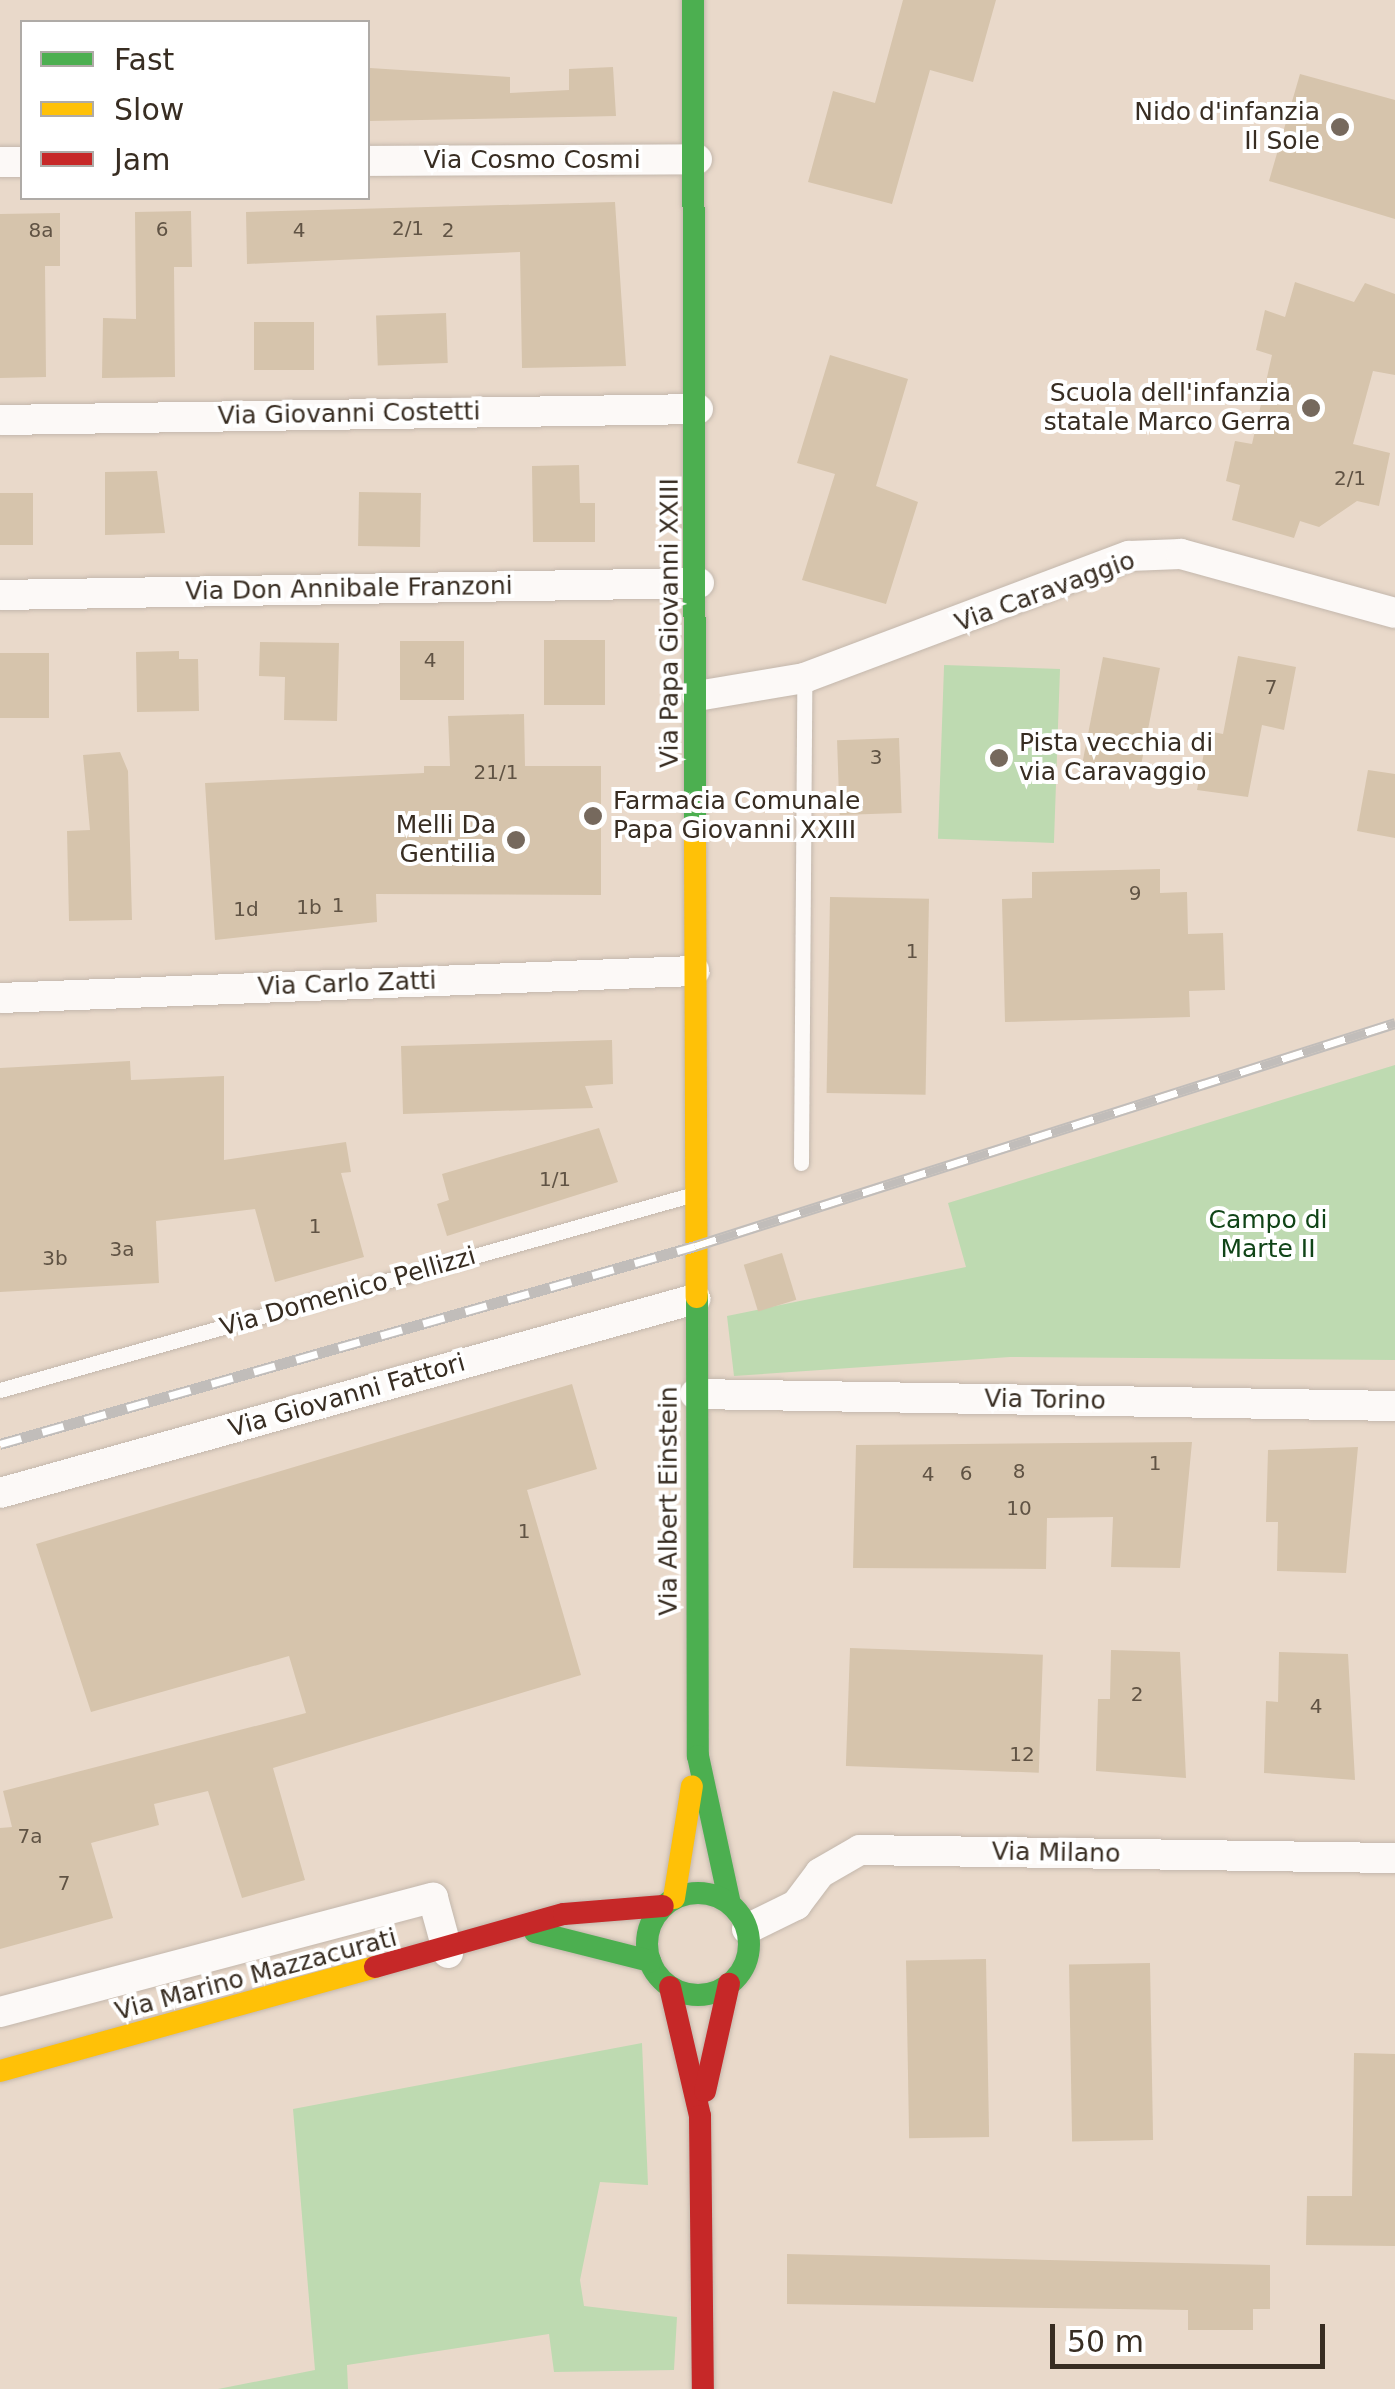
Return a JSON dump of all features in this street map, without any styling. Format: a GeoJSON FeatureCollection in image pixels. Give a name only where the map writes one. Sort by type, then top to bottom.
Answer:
{"type":"FeatureCollection","features":[{"type":"Feature","properties":{"kind":"main road","name":"Via Papa Giovanni XXIII"},"geometry":{"type":"LineString","coordinates":[[693,0],[698,409],[695,1246]]}},
{"type":"Feature","properties":{"kind":"main road","name":"Via Albert Einstein"},"geometry":{"type":"LineString","coordinates":[[669,1902],[698,1756],[695,1246]]}},
{"type":"Feature","properties":{"kind":"main road","name":"Via Albert Einstein"},"geometry":{"type":"LineString","coordinates":[[698,1756],[738,1916]]}},
{"type":"Feature","properties":{"kind":"main road"},"geometry":{"type":"LineString","coordinates":[[700,2116],[729,1984],[746,1959],[738,1916],[703,1893],[669,1902],[648,1932],[650,1961],[670,1986],[700,2116],[703,2389]]}},
{"type":"Feature","properties":{"kind":"main road","name":"Via Marino Mazzacurati"},"geometry":{"type":"LineString","coordinates":[[0,2071],[448,1953],[564,1914],[669,1902]]}},
{"type":"Feature","properties":{"kind":"main road","name":"Via Marino Mazzacurati"},"geometry":{"type":"LineString","coordinates":[[525,1930],[591,1939],[650,1961]]}},
{"type":"Feature","properties":{"kind":"main road"},"geometry":{"type":"LineString","coordinates":[[670,1986],[700,1995],[729,1984]]}},
{"type":"Feature","properties":{"kind":"street","name":"Via Cosmo Cosmi"},"geometry":{"type":"LineString","coordinates":[[370,160],[697,159]]}},
{"type":"Feature","properties":{"kind":"street","name":"Via Giovanni Costetti"},"geometry":{"type":"LineString","coordinates":[[0,420],[698,409]]}},
{"type":"Feature","properties":{"kind":"street","name":"Via Caravaggio"},"geometry":{"type":"LineString","coordinates":[[697,696],[804,678],[1130,556],[1181,554],[1395,612]]}},
{"type":"Feature","properties":{"kind":"street","name":"Via Don Annibale Franzoni"},"geometry":{"type":"LineString","coordinates":[[0,595],[698,584]]}},
{"type":"Feature","properties":{"kind":"street","name":"Via Carlo Zatti"},"geometry":{"type":"LineString","coordinates":[[0,998],[694,970]]}},
{"type":"Feature","properties":{"kind":"street","name":"Via Giovanni Fattori"},"geometry":{"type":"LineString","coordinates":[[0,1493],[695,1299]]}},
{"type":"Feature","properties":{"kind":"street","name":"Via Torino"},"geometry":{"type":"LineString","coordinates":[[696,1394],[1395,1406]]}},
{"type":"Feature","properties":{"kind":"street","name":"Via Milano"},"geometry":{"type":"LineString","coordinates":[[738,1916],[796,1906],[820,1873],[860,1850],[1395,1858]]}},
{"type":"Feature","properties":{"kind":"street"},"geometry":{"type":"LineString","coordinates":[[0,2012],[433,1898],[448,1953]]}},
{"type":"Feature","properties":{"kind":"lane"},"geometry":{"type":"LineString","coordinates":[[801,1163],[804,678]]}},
{"type":"Feature","properties":{"kind":"lane","name":"Via Domenico Pellizzi"},"geometry":{"type":"LineString","coordinates":[[0,1390],[696,1194]]}},
{"type":"Feature","properties":{"kind":"green space","name":"Pista vecchia di via Caravaggio"},"geometry":{"type":"Polygon","coordinates":[[[944,665],[1060,669],[1054,843],[938,839],[944,665]]]}},
{"type":"Feature","properties":{"kind":"green space","name":"Campo di Marte II"},"geometry":{"type":"Polygon","coordinates":[[[1395,1065],[1395,1360],[1010,1357],[734,1376],[727,1316],[966,1267],[948,1203],[1395,1065]]]}},
{"type":"Feature","properties":{"kind":"green space"},"geometry":{"type":"Polygon","coordinates":[[[642,2043],[648,2185],[600,2182],[580,2280],[584,2306],[677,2317],[674,2370],[554,2372],[549,2334],[347,2365],[348,2389],[218,2389],[315,2370],[293,2109],[642,2043]]]}},
{"type":"Feature","properties":{"kind":"building"},"geometry":{"type":"Polygon","coordinates":[[[903,0],[996,0],[973,82],[930,70],[892,204],[808,182],[833,91],[875,103],[903,0]]]}},
{"type":"Feature","properties":{"kind":"building"},"geometry":{"type":"Polygon","coordinates":[[[613,67],[616,116],[370,121],[370,68],[510,77],[510,93],[569,90],[569,69],[613,67]]]}},
{"type":"Feature","properties":{"kind":"building","name":"Nido d'infanzia Il Sole"},"geometry":{"type":"Polygon","coordinates":[[[1300,74],[1395,100],[1395,219],[1269,181],[1300,74]]]}},
{"type":"Feature","properties":{"kind":"building"},"geometry":{"type":"Polygon","coordinates":[[[615,202],[626,366],[522,368],[520,252],[247,264],[246,212],[615,202]]]}},
{"type":"Feature","properties":{"kind":"building"},"geometry":{"type":"Polygon","coordinates":[[[191,211],[192,267],[174,267],[175,377],[102,378],[103,318],[136,319],[135,212],[191,211]]]}},
{"type":"Feature","properties":{"kind":"building"},"geometry":{"type":"Polygon","coordinates":[[[60,213],[60,266],[45,266],[46,377],[0,378],[0,214],[60,213]]]}},
{"type":"Feature","properties":{"kind":"building","name":"Scuola dell'infanzia statale Marco Gerra"},"geometry":{"type":"Polygon","coordinates":[[[1295,282],[1354,302],[1365,283],[1395,294],[1395,375],[1373,371],[1353,444],[1390,453],[1379,506],[1357,501],[1319,527],[1300,521],[1294,538],[1232,520],[1240,485],[1226,481],[1235,441],[1252,444],[1272,355],[1256,350],[1265,310],[1285,317],[1295,282]]]}},
{"type":"Feature","properties":{"kind":"building"},"geometry":{"type":"Polygon","coordinates":[[[446,313],[448,363],[378,365],[376,315],[446,313]]]}},
{"type":"Feature","properties":{"kind":"building"},"geometry":{"type":"Polygon","coordinates":[[[254,322],[314,322],[314,370],[254,370],[254,322]]]}},
{"type":"Feature","properties":{"kind":"building"},"geometry":{"type":"Polygon","coordinates":[[[830,355],[908,379],[876,486],[918,502],[886,604],[802,580],[835,474],[797,463],[830,355]]]}},
{"type":"Feature","properties":{"kind":"building"},"geometry":{"type":"Polygon","coordinates":[[[579,465],[580,503],[595,503],[595,542],[533,542],[532,466],[579,465]]]}},
{"type":"Feature","properties":{"kind":"building"},"geometry":{"type":"Polygon","coordinates":[[[157,471],[165,533],[105,535],[105,472],[157,471]]]}},
{"type":"Feature","properties":{"kind":"building"},"geometry":{"type":"Polygon","coordinates":[[[359,492],[421,493],[420,547],[358,546],[359,492]]]}},
{"type":"Feature","properties":{"kind":"building"},"geometry":{"type":"Polygon","coordinates":[[[0,493],[33,493],[33,545],[0,545],[0,493]]]}},
{"type":"Feature","properties":{"kind":"building"},"geometry":{"type":"Polygon","coordinates":[[[544,640],[605,640],[605,705],[544,705],[544,640]]]}},
{"type":"Feature","properties":{"kind":"building"},"geometry":{"type":"Polygon","coordinates":[[[400,641],[464,641],[464,700],[400,700],[400,641]]]}},
{"type":"Feature","properties":{"kind":"building"},"geometry":{"type":"Polygon","coordinates":[[[260,642],[339,643],[337,721],[284,720],[285,677],[259,676],[260,642]]]}},
{"type":"Feature","properties":{"kind":"building"},"geometry":{"type":"Polygon","coordinates":[[[179,651],[179,659],[198,659],[199,711],[137,712],[136,652],[179,651]]]}},
{"type":"Feature","properties":{"kind":"building"},"geometry":{"type":"Polygon","coordinates":[[[0,653],[49,653],[49,718],[0,718],[0,653]]]}},
{"type":"Feature","properties":{"kind":"building"},"geometry":{"type":"Polygon","coordinates":[[[1238,656],[1296,667],[1284,730],[1262,725],[1248,797],[1197,790],[1208,731],[1223,734],[1238,656]]]}},
{"type":"Feature","properties":{"kind":"building"},"geometry":{"type":"Polygon","coordinates":[[[1103,657],[1160,668],[1138,780],[1081,769],[1103,657]]]}},
{"type":"Feature","properties":{"kind":"building"},"geometry":{"type":"Polygon","coordinates":[[[524,714],[525,766],[601,766],[601,895],[376,894],[377,922],[215,940],[205,783],[424,773],[424,766],[450,766],[448,716],[524,714]]]}},
{"type":"Feature","properties":{"kind":"building"},"geometry":{"type":"Polygon","coordinates":[[[899,738],[902,813],[840,815],[837,740],[899,738]]]}},
{"type":"Feature","properties":{"kind":"building"},"geometry":{"type":"Polygon","coordinates":[[[120,752],[128,771],[132,920],[69,921],[67,831],[90,830],[83,755],[120,752]]]}},
{"type":"Feature","properties":{"kind":"building"},"geometry":{"type":"Polygon","coordinates":[[[1368,770],[1395,774],[1395,838],[1357,831],[1368,770]]]}},
{"type":"Feature","properties":{"kind":"building"},"geometry":{"type":"Polygon","coordinates":[[[1160,869],[1160,893],[1187,892],[1188,934],[1223,933],[1225,990],[1189,991],[1190,1017],[1005,1022],[1002,899],[1032,898],[1032,872],[1160,869]]]}},
{"type":"Feature","properties":{"kind":"building"},"geometry":{"type":"Polygon","coordinates":[[[830,897],[929,899],[926,1095],[827,1093],[830,897]]]}},
{"type":"Feature","properties":{"kind":"building"},"geometry":{"type":"Polygon","coordinates":[[[612,1040],[613,1084],[585,1086],[593,1108],[403,1114],[401,1046],[612,1040]]]}},
{"type":"Feature","properties":{"kind":"building"},"geometry":{"type":"Polygon","coordinates":[[[130,1061],[131,1080],[224,1076],[224,1160],[346,1142],[351,1172],[341,1173],[364,1257],[275,1282],[255,1209],[156,1221],[159,1283],[0,1292],[0,1068],[130,1061]]]}},
{"type":"Feature","properties":{"kind":"building"},"geometry":{"type":"Polygon","coordinates":[[[599,1128],[618,1182],[447,1236],[437,1204],[449,1200],[442,1174],[599,1128]]]}},
{"type":"Feature","properties":{"kind":"building"},"geometry":{"type":"Polygon","coordinates":[[[782,1253],[796,1300],[758,1312],[744,1265],[782,1253]]]}},
{"type":"Feature","properties":{"kind":"building"},"geometry":{"type":"Polygon","coordinates":[[[572,1384],[597,1469],[527,1490],[581,1675],[273,1768],[305,1880],[242,1898],[208,1791],[154,1804],[159,1825],[91,1843],[113,1918],[0,1949],[0,1828],[12,1827],[3,1791],[306,1713],[289,1656],[91,1712],[36,1544],[572,1384]]]}},
{"type":"Feature","properties":{"kind":"building"},"geometry":{"type":"Polygon","coordinates":[[[1192,1442],[1180,1568],[1111,1567],[1113,1517],[1047,1518],[1046,1569],[853,1568],[856,1445],[1192,1442]]]}},
{"type":"Feature","properties":{"kind":"building"},"geometry":{"type":"Polygon","coordinates":[[[1358,1447],[1346,1573],[1277,1571],[1278,1522],[1266,1522],[1268,1450],[1358,1447]]]}},
{"type":"Feature","properties":{"kind":"building"},"geometry":{"type":"Polygon","coordinates":[[[850,1648],[1043,1655],[1039,1773],[846,1766],[850,1648]]]}},
{"type":"Feature","properties":{"kind":"building"},"geometry":{"type":"Polygon","coordinates":[[[1111,1650],[1180,1652],[1186,1778],[1096,1771],[1098,1699],[1110,1699],[1111,1650]]]}},
{"type":"Feature","properties":{"kind":"building"},"geometry":{"type":"Polygon","coordinates":[[[1279,1652],[1348,1654],[1355,1780],[1264,1773],[1266,1701],[1278,1702],[1279,1652]]]}},
{"type":"Feature","properties":{"kind":"building"},"geometry":{"type":"Polygon","coordinates":[[[986,1959],[989,2137],[909,2138],[906,1960],[986,1959]]]}},
{"type":"Feature","properties":{"kind":"building"},"geometry":{"type":"Polygon","coordinates":[[[1150,1963],[1153,2140],[1072,2141],[1069,1964],[1150,1963]]]}},
{"type":"Feature","properties":{"kind":"building"},"geometry":{"type":"Polygon","coordinates":[[[1354,2053],[1395,2054],[1395,2246],[1306,2245],[1307,2196],[1352,2196],[1354,2053]]]}},
{"type":"Feature","properties":{"kind":"building"},"geometry":{"type":"Polygon","coordinates":[[[787,2254],[1270,2265],[1270,2309],[1253,2309],[1253,2330],[1188,2330],[1188,2310],[787,2304],[787,2254]]]}},
{"type":"Feature","properties":{"kind":"railway"},"geometry":{"type":"LineString","coordinates":[[0,1444],[695,1246],[1395,1023]]}},
{"type":"Feature","properties":{"kind":"traffic: fast"},"geometry":{"type":"LineString","coordinates":[[693,0],[695,831]]}},
{"type":"Feature","properties":{"kind":"traffic: fast"},"geometry":{"type":"LineString","coordinates":[[697,1297],[698,1756],[730,1904]]}},
{"type":"Feature","properties":{"kind":"traffic: fast"},"geometry":{"type":"LineString","coordinates":[[698,1893],[717,1897],[734,1908],[745,1925],[749,1944],[745,1963],[734,1980],[717,1991],[698,1995],[679,1991],[662,1980],[651,1963],[647,1944],[651,1925],[662,1908],[679,1897],[698,1893]]}},
{"type":"Feature","properties":{"kind":"traffic: fast"},"geometry":{"type":"LineString","coordinates":[[535,1932],[650,1961]]}},
{"type":"Feature","properties":{"kind":"traffic: slow"},"geometry":{"type":"LineString","coordinates":[[695,831],[697,1297]]}},
{"type":"Feature","properties":{"kind":"traffic: slow"},"geometry":{"type":"LineString","coordinates":[[674,1898],[692,1786]]}},
{"type":"Feature","properties":{"kind":"traffic: slow"},"geometry":{"type":"LineString","coordinates":[[0,2071],[375,1967]]}},
{"type":"Feature","properties":{"kind":"traffic: jam"},"geometry":{"type":"LineString","coordinates":[[375,1967],[564,1914],[663,1906]]}},
{"type":"Feature","properties":{"kind":"traffic: jam"},"geometry":{"type":"LineString","coordinates":[[705,2091],[729,1984]]}},
{"type":"Feature","properties":{"kind":"traffic: jam"},"geometry":{"type":"LineString","coordinates":[[670,1987],[700,2116],[703,2389]]}},
{"type":"Feature","properties":{"kind":"place","name":"Nido d'infanzia Il Sole"},"geometry":{"type":"Point","coordinates":[1340,127]}},
{"type":"Feature","properties":{"kind":"place","name":"Scuola dell'infanzia statale Marco Gerra"},"geometry":{"type":"Point","coordinates":[1311,408]}},
{"type":"Feature","properties":{"kind":"place","name":"Pista vecchia di via Caravaggio"},"geometry":{"type":"Point","coordinates":[999,758]}},
{"type":"Feature","properties":{"kind":"place","name":"Farmacia Comunale Papa Giovanni XXIII"},"geometry":{"type":"Point","coordinates":[593,816]}},
{"type":"Feature","properties":{"kind":"place","name":"Melli Da Gentilia"},"geometry":{"type":"Point","coordinates":[516,840]}}]}
